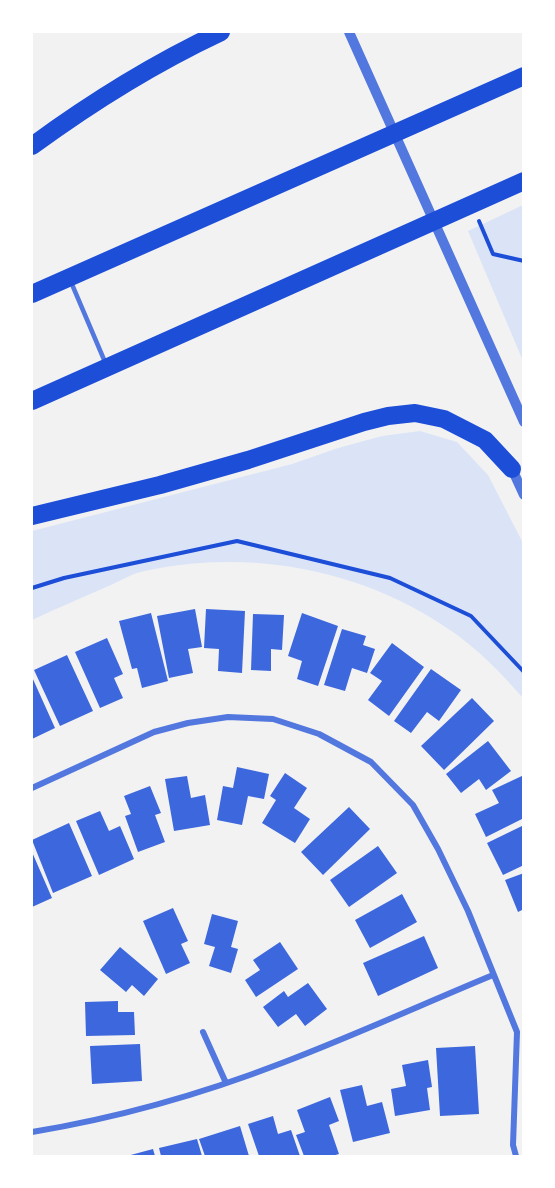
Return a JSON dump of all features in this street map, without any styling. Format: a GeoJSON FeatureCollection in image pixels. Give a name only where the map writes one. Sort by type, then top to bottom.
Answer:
{"type":"FeatureCollection","features":[{"type":"Feature","properties":{"kind":"highway"},"geometry":{"type":"LineString","coordinates":[[32,146],[121,84],[171,55],[221,32]]}},
{"type":"Feature","properties":{"kind":"highway"},"geometry":{"type":"LineString","coordinates":[[32,294],[524,76]]}},
{"type":"Feature","properties":{"kind":"highway"},"geometry":{"type":"LineString","coordinates":[[32,402],[524,181]]}},
{"type":"Feature","properties":{"kind":"highway"},"geometry":{"type":"LineString","coordinates":[[32,516],[160,485],[248,460],[364,422],[415,413],[444,419],[485,440],[512,469]]}},
{"type":"Feature","properties":{"kind":"street"},"geometry":{"type":"LineString","coordinates":[[349,32],[524,422]]}},
{"type":"Feature","properties":{"kind":"street"},"geometry":{"type":"LineString","coordinates":[[512,469],[524,495]]}},
{"type":"Feature","properties":{"kind":"street"},"geometry":{"type":"LineString","coordinates":[[32,788],[154,732],[188,723],[228,717],[273,719],[320,734],[371,762],[413,805],[438,849],[468,911],[517,1032],[513,1145],[516,1156]]}},
{"type":"Feature","properties":{"kind":"street"},"geometry":{"type":"LineString","coordinates":[[32,1132],[142,1109],[282,1064],[493,975]]}},
{"type":"Feature","properties":{"kind":"street"},"geometry":{"type":"LineString","coordinates":[[203,1032],[226,1083]]}},
{"type":"Feature","properties":{"kind":"lane"},"geometry":{"type":"LineString","coordinates":[[69,276],[107,367]]}},
{"type":"Feature","properties":{"kind":"path"},"geometry":{"type":"LineString","coordinates":[[471,204],[493,254],[524,261]]}},
{"type":"Feature","properties":{"kind":"path"},"geometry":{"type":"LineString","coordinates":[[32,588],[64,578],[237,541],[390,578],[471,616],[524,672]]}},
{"type":"Feature","properties":{"kind":"shaded area"},"geometry":{"type":"Polygon","coordinates":[[[523,205],[523,361],[468,231],[523,205]]]}},
{"type":"Feature","properties":{"kind":"shaded area"},"geometry":{"type":"Polygon","coordinates":[[[420,431],[457,442],[488,475],[523,543],[523,698],[470,645],[416,609],[342,578],[304,569],[264,563],[224,562],[184,564],[145,571],[32,620],[32,531],[292,464],[382,436],[420,431]]]}},
{"type":"Feature","properties":{"kind":"building"},"geometry":{"type":"Polygon","coordinates":[[[195,609],[202,647],[188,649],[193,673],[169,678],[157,616],[195,609]]]}},
{"type":"Feature","properties":{"kind":"building"},"geometry":{"type":"Polygon","coordinates":[[[206,609],[245,611],[242,673],[218,671],[219,649],[204,648],[206,609]]]}},
{"type":"Feature","properties":{"kind":"building"},"geometry":{"type":"Polygon","coordinates":[[[151,613],[168,681],[142,688],[137,668],[132,669],[119,621],[151,613]]]}},
{"type":"Feature","properties":{"kind":"building"},"geometry":{"type":"Polygon","coordinates":[[[302,613],[338,626],[318,686],[297,679],[302,661],[288,656],[302,613]]]}},
{"type":"Feature","properties":{"kind":"building"},"geometry":{"type":"Polygon","coordinates":[[[253,614],[284,615],[282,650],[271,649],[271,671],[251,670],[253,614]]]}},
{"type":"Feature","properties":{"kind":"building"},"geometry":{"type":"Polygon","coordinates":[[[342,629],[366,636],[363,645],[375,649],[367,673],[352,668],[345,691],[324,685],[342,629]]]}},
{"type":"Feature","properties":{"kind":"building"},"geometry":{"type":"Polygon","coordinates":[[[107,638],[123,674],[114,678],[123,698],[100,708],[75,652],[107,638]]]}},
{"type":"Feature","properties":{"kind":"building"},"geometry":{"type":"Polygon","coordinates":[[[392,643],[424,667],[389,716],[368,700],[382,681],[370,673],[392,643]]]}},
{"type":"Feature","properties":{"kind":"building"},"geometry":{"type":"Polygon","coordinates":[[[67,655],[93,711],[60,726],[34,670],[67,655]]]}},
{"type":"Feature","properties":{"kind":"building"},"geometry":{"type":"Polygon","coordinates":[[[431,669],[461,690],[439,721],[427,712],[411,733],[394,721],[431,669]]]}},
{"type":"Feature","properties":{"kind":"building"},"geometry":{"type":"Polygon","coordinates":[[[32,677],[55,728],[32,739],[32,677]]]}},
{"type":"Feature","properties":{"kind":"building"},"geometry":{"type":"Polygon","coordinates":[[[472,698],[494,721],[444,770],[421,746],[472,698]]]}},
{"type":"Feature","properties":{"kind":"building"},"geometry":{"type":"Polygon","coordinates":[[[488,741],[511,771],[486,790],[479,779],[461,793],[446,774],[488,741]]]}},
{"type":"Feature","properties":{"kind":"building"},"geometry":{"type":"Polygon","coordinates":[[[237,767],[269,774],[264,799],[248,796],[242,825],[217,820],[223,786],[233,788],[237,767]]]}},
{"type":"Feature","properties":{"kind":"building"},"geometry":{"type":"Polygon","coordinates":[[[285,773],[307,788],[294,808],[310,819],[295,843],[262,823],[276,800],[270,796],[285,773]]]}},
{"type":"Feature","properties":{"kind":"building"},"geometry":{"type":"Polygon","coordinates":[[[524,775],[524,818],[486,837],[475,814],[499,803],[492,790],[524,775]]]}},
{"type":"Feature","properties":{"kind":"building"},"geometry":{"type":"Polygon","coordinates":[[[187,776],[191,798],[205,795],[210,825],[174,831],[165,779],[187,776]]]}},
{"type":"Feature","properties":{"kind":"building"},"geometry":{"type":"Polygon","coordinates":[[[150,786],[161,813],[155,815],[165,842],[138,852],[125,816],[131,814],[124,796],[150,786]]]}},
{"type":"Feature","properties":{"kind":"building"},"geometry":{"type":"Polygon","coordinates":[[[349,807],[370,829],[323,875],[301,852],[349,807]]]}},
{"type":"Feature","properties":{"kind":"building"},"geometry":{"type":"Polygon","coordinates":[[[100,811],[109,831],[120,826],[134,859],[99,875],[76,821],[100,811]]]}},
{"type":"Feature","properties":{"kind":"building"},"geometry":{"type":"Polygon","coordinates":[[[69,823],[92,876],[53,893],[32,840],[69,823]]]}},
{"type":"Feature","properties":{"kind":"building"},"geometry":{"type":"Polygon","coordinates":[[[524,825],[524,865],[503,875],[487,843],[524,825]]]}},
{"type":"Feature","properties":{"kind":"building"},"geometry":{"type":"Polygon","coordinates":[[[378,846],[397,873],[349,907],[330,880],[378,846]]]}},
{"type":"Feature","properties":{"kind":"building"},"geometry":{"type":"Polygon","coordinates":[[[32,852],[52,898],[32,907],[32,852]]]}},
{"type":"Feature","properties":{"kind":"building"},"geometry":{"type":"Polygon","coordinates":[[[524,873],[524,909],[518,912],[505,880],[524,873]]]}},
{"type":"Feature","properties":{"kind":"building"},"geometry":{"type":"Polygon","coordinates":[[[402,894],[417,922],[370,948],[355,920],[402,894]]]}},
{"type":"Feature","properties":{"kind":"building"},"geometry":{"type":"Polygon","coordinates":[[[173,908],[188,941],[181,944],[190,963],[166,974],[143,921],[173,908]]]}},
{"type":"Feature","properties":{"kind":"building"},"geometry":{"type":"Polygon","coordinates":[[[212,914],[238,921],[231,947],[238,949],[231,973],[209,966],[215,947],[204,944],[212,914]]]}},
{"type":"Feature","properties":{"kind":"building"},"geometry":{"type":"Polygon","coordinates":[[[424,936],[438,968],[378,996],[363,963],[424,936]]]}},
{"type":"Feature","properties":{"kind":"building"},"geometry":{"type":"Polygon","coordinates":[[[280,942],[298,969],[256,997],[245,980],[260,970],[253,960],[280,942]]]}},
{"type":"Feature","properties":{"kind":"building"},"geometry":{"type":"Polygon","coordinates":[[[120,947],[158,979],[144,996],[132,985],[126,992],[100,970],[120,947]]]}},
{"type":"Feature","properties":{"kind":"building"},"geometry":{"type":"Polygon","coordinates":[[[308,983],[327,1009],[305,1026],[296,1014],[278,1027],[263,1007],[284,991],[288,997],[308,983]]]}},
{"type":"Feature","properties":{"kind":"building"},"geometry":{"type":"Polygon","coordinates":[[[118,1001],[118,1012],[134,1012],[135,1035],[86,1036],[85,1002],[118,1001]]]}},
{"type":"Feature","properties":{"kind":"building"},"geometry":{"type":"Polygon","coordinates":[[[140,1044],[142,1081],[92,1084],[90,1046],[140,1044]]]}},
{"type":"Feature","properties":{"kind":"building"},"geometry":{"type":"Polygon","coordinates":[[[475,1046],[479,1114],[440,1116],[436,1048],[475,1046]]]}},
{"type":"Feature","properties":{"kind":"building"},"geometry":{"type":"Polygon","coordinates":[[[428,1060],[432,1087],[427,1088],[430,1110],[395,1116],[391,1089],[406,1086],[402,1065],[428,1060]]]}},
{"type":"Feature","properties":{"kind":"building"},"geometry":{"type":"Polygon","coordinates":[[[362,1085],[367,1106],[382,1102],[390,1133],[353,1142],[340,1090],[362,1085]]]}},
{"type":"Feature","properties":{"kind":"building"},"geometry":{"type":"Polygon","coordinates":[[[330,1097],[339,1121],[329,1125],[339,1154],[304,1156],[296,1135],[305,1132],[297,1110],[330,1097]]]}},
{"type":"Feature","properties":{"kind":"building"},"geometry":{"type":"Polygon","coordinates":[[[273,1116],[278,1134],[291,1130],[300,1156],[259,1156],[248,1124],[273,1116]]]}},
{"type":"Feature","properties":{"kind":"building"},"geometry":{"type":"Polygon","coordinates":[[[240,1126],[249,1156],[205,1156],[199,1139],[240,1126]]]}},
{"type":"Feature","properties":{"kind":"building"},"geometry":{"type":"Polygon","coordinates":[[[197,1139],[202,1156],[161,1156],[159,1148],[197,1139]]]}},
{"type":"Feature","properties":{"kind":"building"},"geometry":{"type":"Polygon","coordinates":[[[153,1149],[155,1156],[127,1156],[153,1149]]]}}]}
